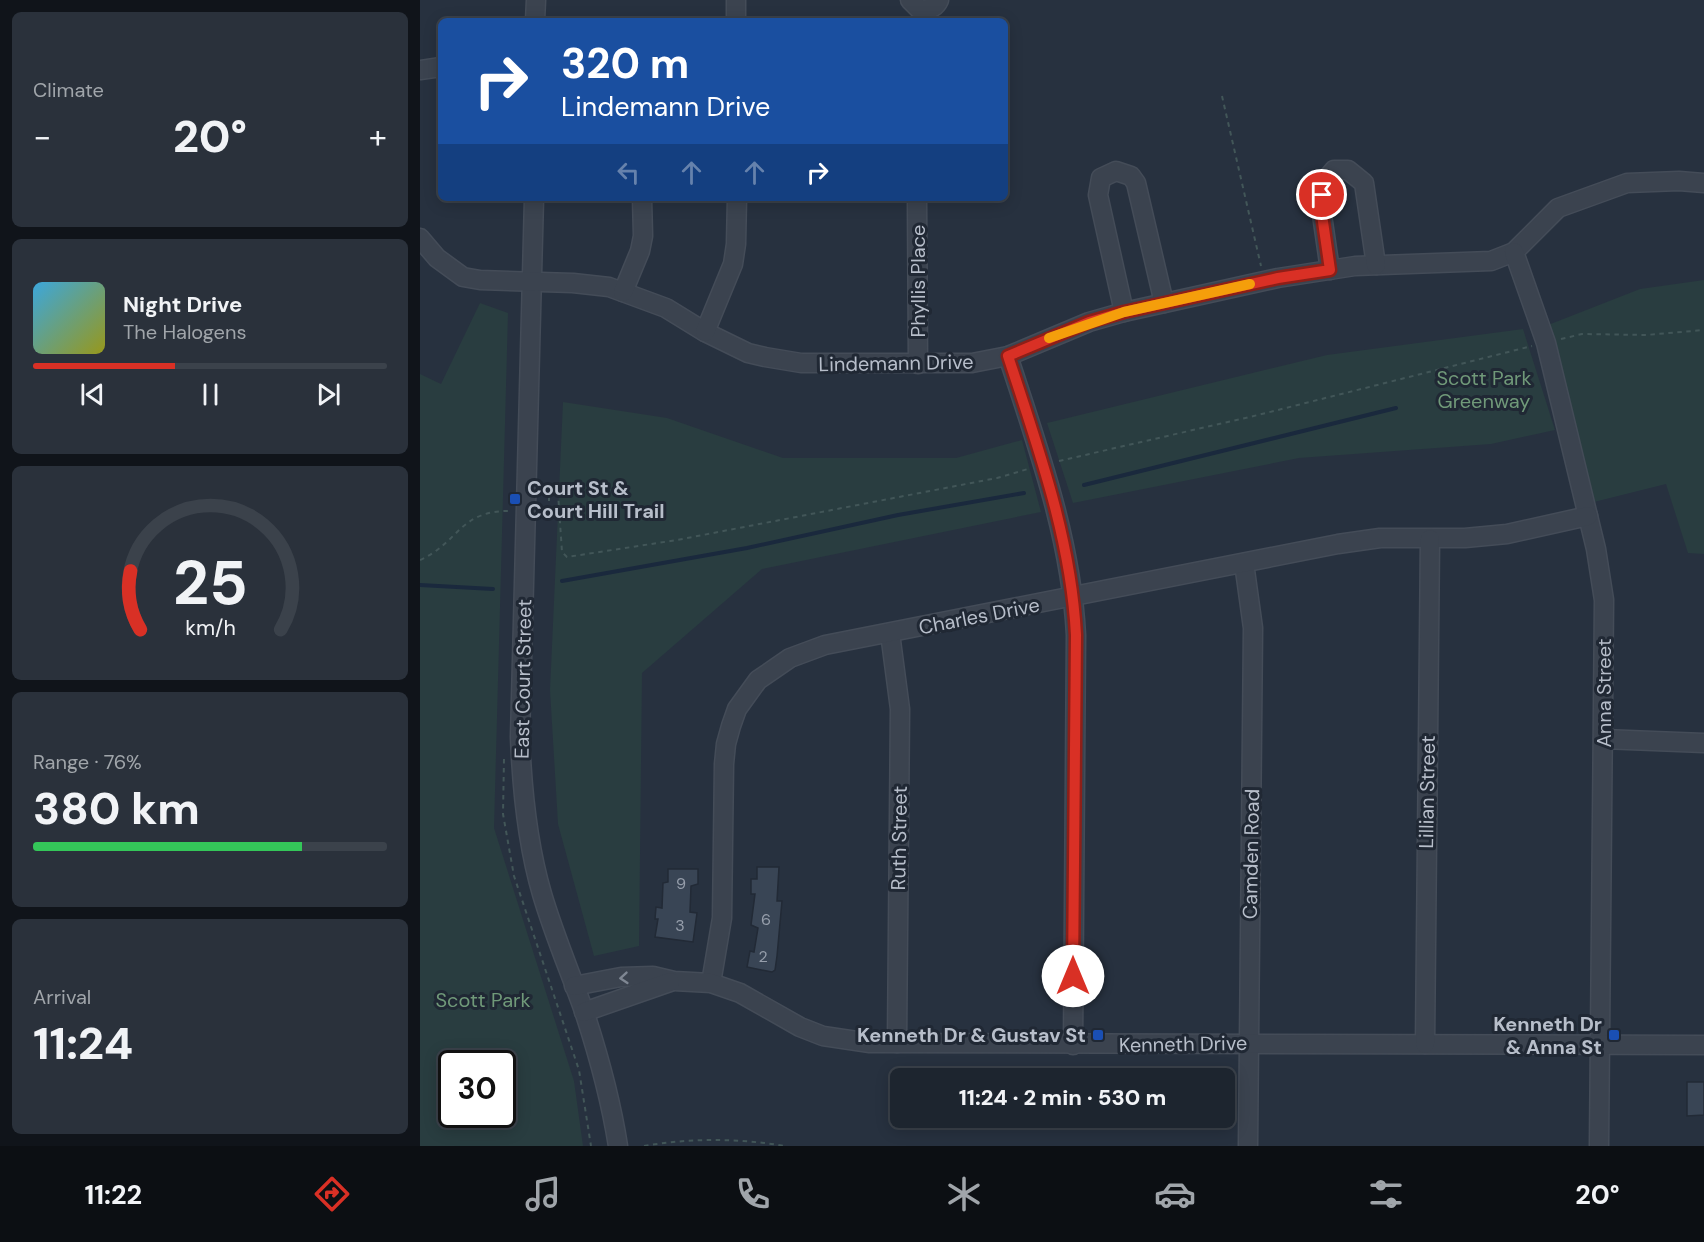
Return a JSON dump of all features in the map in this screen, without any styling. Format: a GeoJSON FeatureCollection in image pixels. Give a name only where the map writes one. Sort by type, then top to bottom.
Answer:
{"type":"FeatureCollection","features":[{"type":"Feature","properties":{"kind":"street"},"geometry":{"type":"LineString","coordinates":[[535,18],[536,0]]}},
{"type":"Feature","properties":{"kind":"street"},"geometry":{"type":"LineString","coordinates":[[736,0],[736,18]]}},
{"type":"Feature","properties":{"kind":"street"},"geometry":{"type":"LineString","coordinates":[[910,0],[911,4],[919,9],[934,7],[939,0]]}},
{"type":"Feature","properties":{"kind":"street"},"geometry":{"type":"LineString","coordinates":[[420,70],[438,67]]}},
{"type":"Feature","properties":{"kind":"street"},"geometry":{"type":"LineString","coordinates":[[1330,270],[1321,208],[1323,183],[1334,170],[1348,170],[1364,183],[1376,266]]}},
{"type":"Feature","properties":{"kind":"street"},"geometry":{"type":"LineString","coordinates":[[1124,312],[1098,195],[1101,178],[1116,171],[1131,176],[1136,183],[1164,303]]}},
{"type":"Feature","properties":{"kind":"street","name":"Lindemann Drive"},"geometry":{"type":"LineString","coordinates":[[420,238],[437,258],[463,277],[480,280],[592,285],[623,292],[666,308],[705,332],[748,352],[787,362],[972,363],[1008,356],[1089,322],[1124,312],[1264,281],[1330,270],[1491,261],[1514,252],[1558,208],[1628,183],[1679,181],[1704,183]]}},
{"type":"Feature","properties":{"kind":"street","name":"East Court Street"},"geometry":{"type":"LineString","coordinates":[[534,201],[534,282],[520,737],[523,785],[532,853],[541,892],[584,1012],[610,1099],[618,1146]]}},
{"type":"Feature","properties":{"kind":"street"},"geometry":{"type":"LineString","coordinates":[[623,292],[640,251],[643,236],[642,201]]}},
{"type":"Feature","properties":{"kind":"street"},"geometry":{"type":"LineString","coordinates":[[705,332],[733,264],[737,201]]}},
{"type":"Feature","properties":{"kind":"street","name":"Phyllis Place"},"geometry":{"type":"LineString","coordinates":[[917,201],[918,364]]}},
{"type":"Feature","properties":{"kind":"street","name":"Anna Street"},"geometry":{"type":"LineString","coordinates":[[1514,252],[1546,343],[1588,516],[1604,600],[1599,1146]]}},
{"type":"Feature","properties":{"kind":"street"},"geometry":{"type":"LineString","coordinates":[[1008,356],[1062,531],[1074,598],[1076,635],[1073,1045]]}},
{"type":"Feature","properties":{"kind":"street","name":"Charles Drive"},"geometry":{"type":"LineString","coordinates":[[711,983],[722,918],[726,744],[737,709],[758,680],[790,658],[825,645],[1380,538],[1430,539],[1507,534],[1588,516]]}},
{"type":"Feature","properties":{"kind":"street","name":"Lillian Street"},"geometry":{"type":"LineString","coordinates":[[1425,1044],[1430,539]]}},
{"type":"Feature","properties":{"kind":"street","name":"Camden Road"},"geometry":{"type":"LineString","coordinates":[[1244,563],[1253,627],[1248,1146]]}},
{"type":"Feature","properties":{"kind":"street","name":"Ruth Street"},"geometry":{"type":"LineString","coordinates":[[890,633],[900,710],[897,1043]]}},
{"type":"Feature","properties":{"kind":"street"},"geometry":{"type":"LineString","coordinates":[[1603,739],[1704,743]]}},
{"type":"Feature","properties":{"kind":"street","name":"Kenneth Drive"},"geometry":{"type":"LineString","coordinates":[[574,986],[621,977],[653,976],[674,981],[711,983],[740,993],[800,1027],[823,1036],[870,1043],[1073,1045],[1249,1042],[1704,1045]]}},
{"type":"Feature","properties":{"kind":"street","name":"Kenneth Drive"},"geometry":{"type":"LineString","coordinates":[[584,1012],[674,981]]}},
{"type":"Feature","properties":{"kind":"path"},"geometry":{"type":"LineString","coordinates":[[1222,96],[1264,281]]}},
{"type":"Feature","properties":{"kind":"path"},"geometry":{"type":"LineString","coordinates":[[420,560],[439,550],[464,523],[485,513],[517,511],[527,507],[536,512],[549,512],[549,491],[558,493],[562,552],[567,557],[677,540],[997,478],[1582,334],[1654,335],[1704,330]]}},
{"type":"Feature","properties":{"kind":"path"},"geometry":{"type":"LineString","coordinates":[[644,1146],[670,1141],[726,1139],[785,1146]]}},
{"type":"Feature","properties":{"kind":"green space","name":"Scott Park Greenway"},"geometry":{"type":"Polygon","coordinates":[[[1704,280],[1704,554],[1688,553],[1666,484],[1594,502],[1548,325],[1640,289],[1704,280]]]}},
{"type":"Feature","properties":{"kind":"green space","name":"Scott Park"},"geometry":{"type":"Polygon","coordinates":[[[480,303],[508,313],[494,828],[574,1081],[583,1146],[420,1146],[420,374],[441,384],[480,303]]]}},
{"type":"Feature","properties":{"kind":"green space","name":"Scott Park Greenway"},"geometry":{"type":"Polygon","coordinates":[[[1523,329],[1555,430],[1491,444],[1299,458],[1073,503],[1047,423],[1327,355],[1523,329]]]}},
{"type":"Feature","properties":{"kind":"green space"},"geometry":{"type":"Polygon","coordinates":[[[563,402],[667,418],[783,458],[956,458],[1022,440],[1041,512],[762,569],[642,673],[639,946],[594,956],[558,824],[550,690],[563,402]]]}},
{"type":"Feature","properties":{"kind":"building"},"geometry":{"type":"Polygon","coordinates":[[[757,867],[779,867],[777,901],[782,901],[777,956],[775,970],[772,972],[747,967],[750,951],[754,952],[758,928],[751,925],[755,894],[751,894],[751,879],[757,879],[757,867]]]}},
{"type":"Feature","properties":{"kind":"building"},"geometry":{"type":"Polygon","coordinates":[[[668,869],[698,869],[698,884],[691,886],[690,912],[697,913],[693,942],[655,937],[658,919],[655,919],[656,907],[662,908],[663,883],[668,882],[668,869]]]}},
{"type":"Feature","properties":{"kind":"building"},"geometry":{"type":"Polygon","coordinates":[[[1687,1082],[1704,1082],[1704,1115],[1687,1116],[1687,1082]]]}},
{"type":"Feature","properties":{"kind":"waterway"},"geometry":{"type":"LineString","coordinates":[[1084,485],[1396,408]]}},
{"type":"Feature","properties":{"kind":"waterway"},"geometry":{"type":"LineString","coordinates":[[562,581],[747,548],[898,515],[1024,493]]}},
{"type":"Feature","properties":{"kind":"waterway"},"geometry":{"type":"LineString","coordinates":[[420,585],[493,589]]}},
{"type":"Feature","properties":{"kind":"slow traffic"},"geometry":{"type":"LineString","coordinates":[[1049,338],[1089,322],[1124,312],[1250,284]]}},
{"type":"Feature","properties":{"kind":"place","name":"Court St & Court Hill Trail"},"geometry":{"type":"Point","coordinates":[515,499]}},
{"type":"Feature","properties":{"kind":"place","name":"Kenneth Dr & Gustav St"},"geometry":{"type":"Point","coordinates":[1098,1035]}},
{"type":"Feature","properties":{"kind":"place","name":"Kenneth Dr & Anna St"},"geometry":{"type":"Point","coordinates":[1614,1035]}},
{"type":"Feature","properties":{"kind":"route"},"geometry":{"type":"LineString","coordinates":[[1073,976],[1076,635],[1074,598],[1057,512],[1008,356],[1057,334],[1124,312],[1278,278],[1330,270],[1321,208],[1322,195]]}}]}
